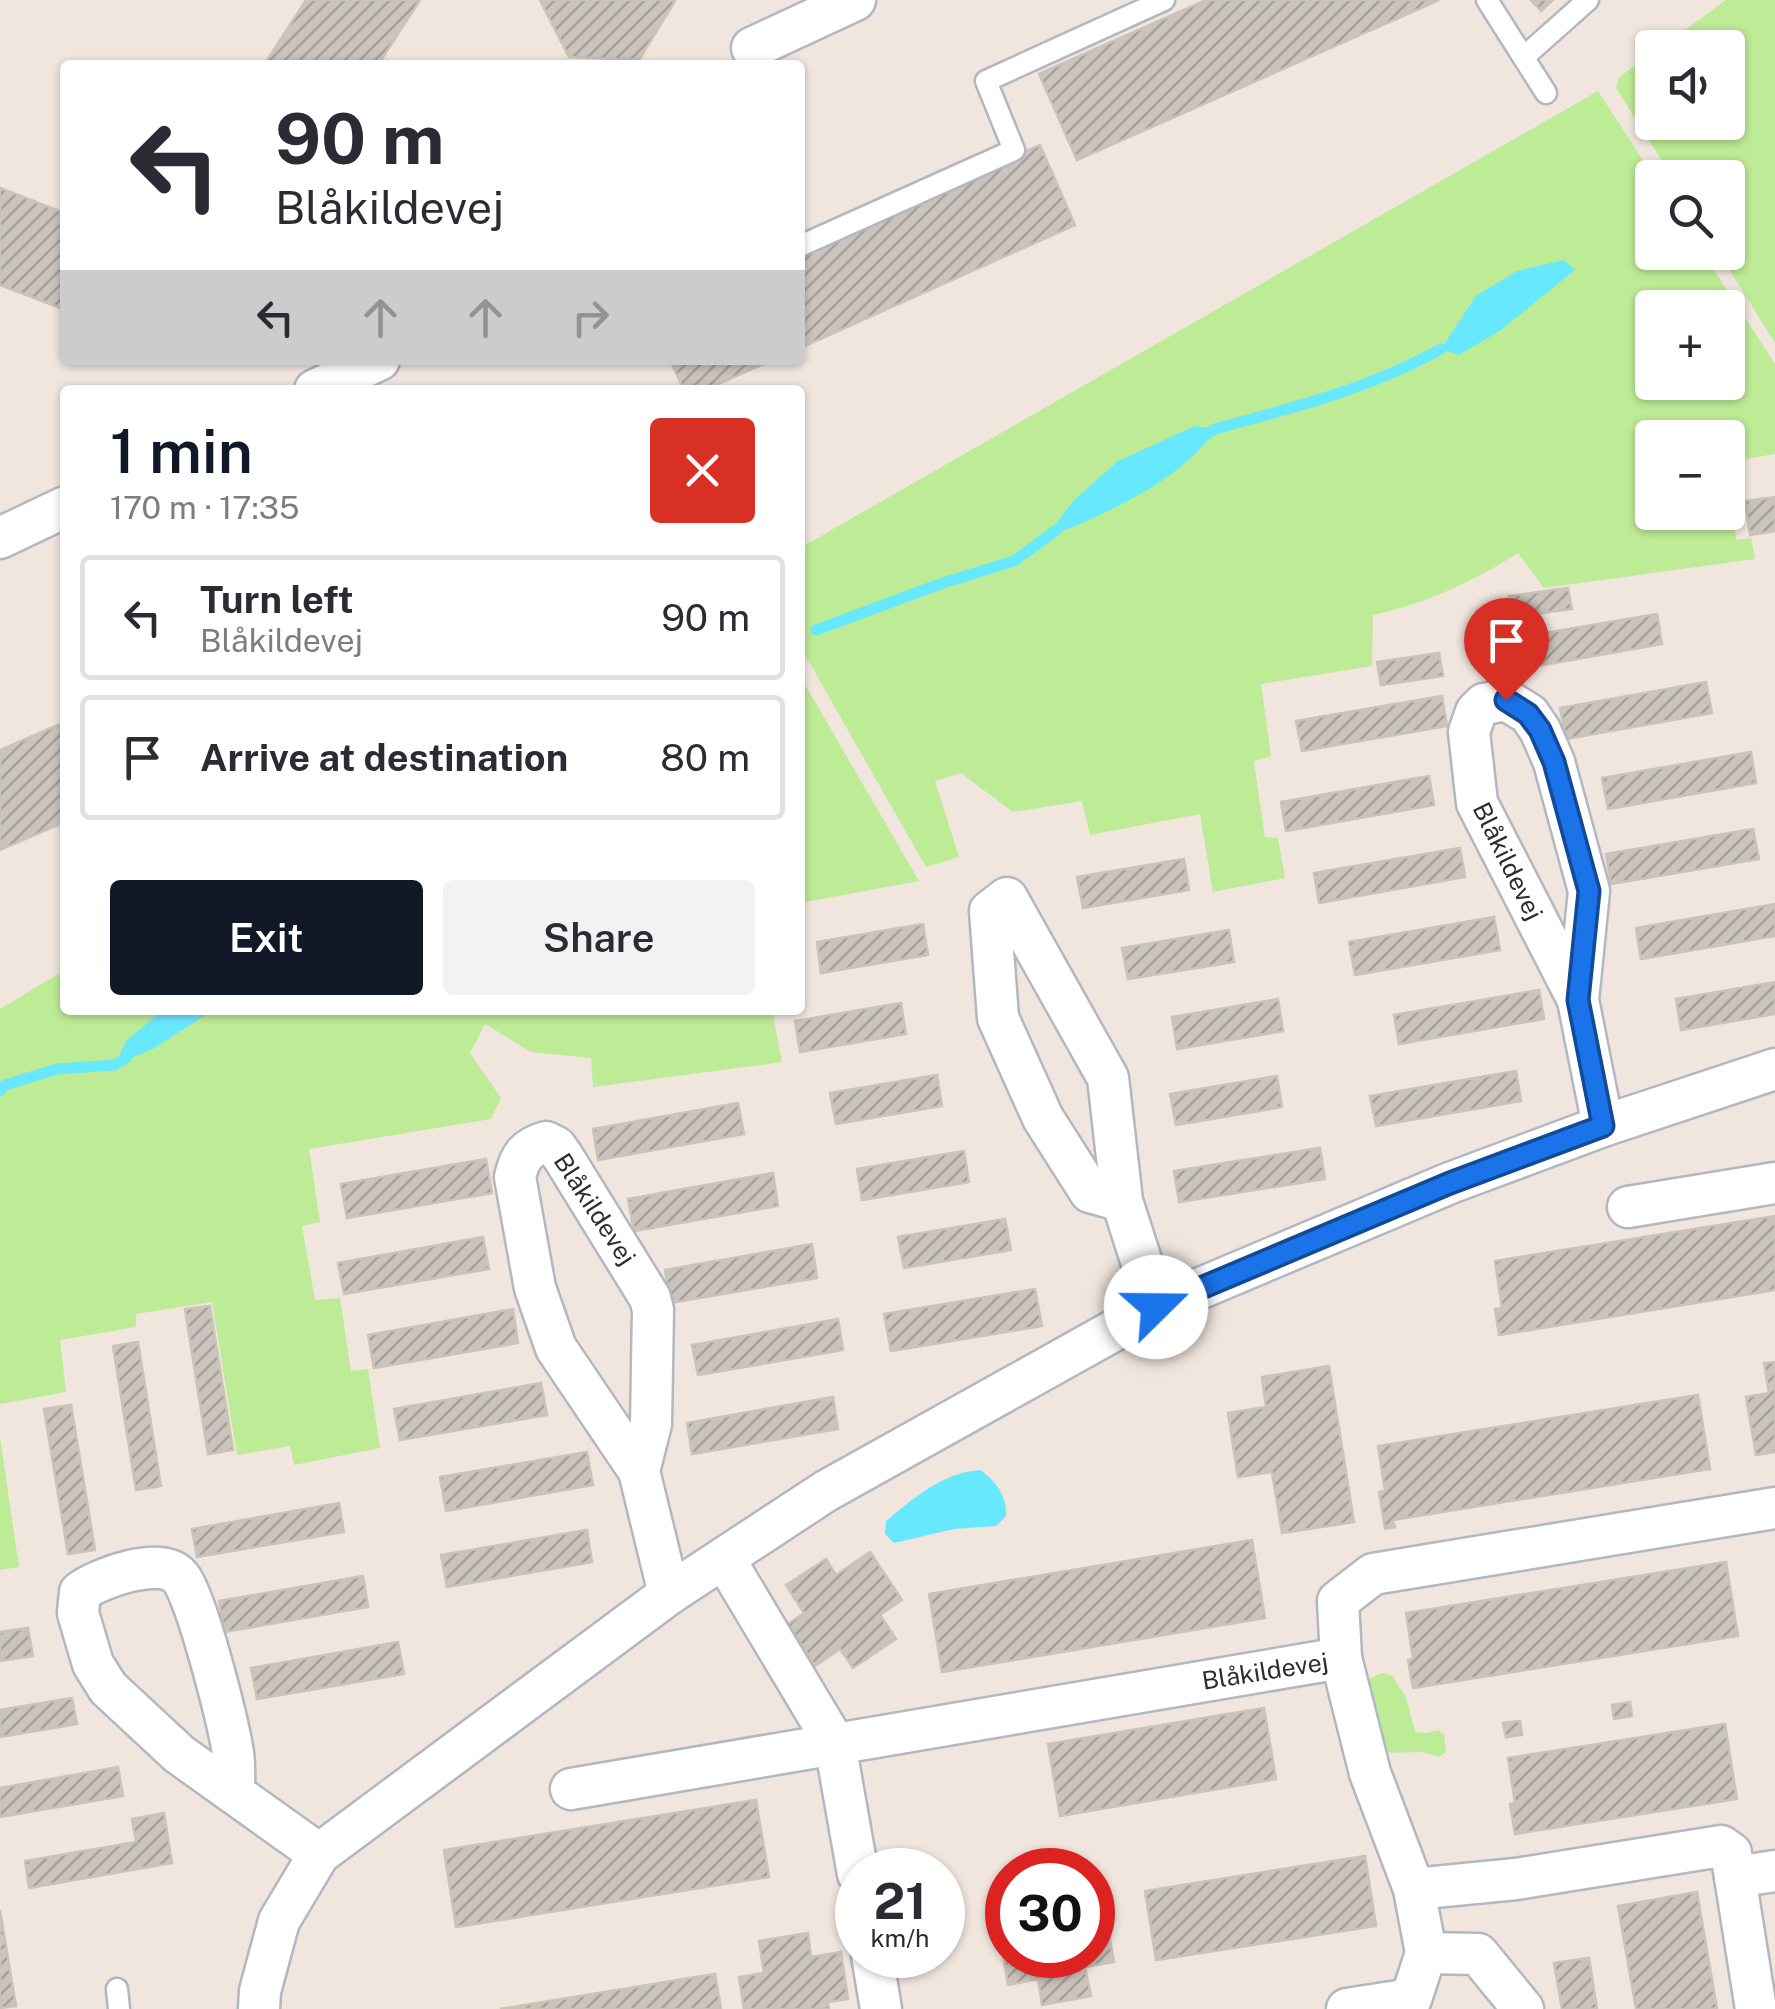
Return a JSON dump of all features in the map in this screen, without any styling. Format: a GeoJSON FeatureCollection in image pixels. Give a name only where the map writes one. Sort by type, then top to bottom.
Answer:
{"type":"FeatureCollection","features":[{"type":"Feature","properties":{"kind":"street"},"geometry":{"type":"LineString","coordinates":[[752,48],[856,0]]}},
{"type":"Feature","properties":{"kind":"street"},"geometry":{"type":"LineString","coordinates":[[325,385],[368,365]]}},
{"type":"Feature","properties":{"kind":"street"},"geometry":{"type":"LineString","coordinates":[[0,538],[60,509]]}},
{"type":"Feature","properties":{"kind":"street","name":"Blåkildevej"},"geometry":{"type":"LineString","coordinates":[[1578,1000],[1589,891],[1554,762],[1528,714],[1506,700],[1484,704],[1476,712],[1469,732],[1477,804],[1578,1000],[1603,1126]]}},
{"type":"Feature","properties":{"kind":"street"},"geometry":{"type":"LineString","coordinates":[[1122,1201],[1090,1192],[1044,1118],[998,1018],[990,911],[1007,898],[1108,1078],[1122,1201],[1156,1307]]}},
{"type":"Feature","properties":{"kind":"street"},"geometry":{"type":"LineString","coordinates":[[260,2009],[260,1991],[279,1920],[319,1854],[669,1594],[826,1491],[1156,1307],[1450,1183],[1603,1126],[1775,1069]]}},
{"type":"Feature","properties":{"kind":"street","name":"Blåkildevej"},"geometry":{"type":"LineString","coordinates":[[639,1471],[651,1424],[650,1298],[563,1157],[546,1142],[528,1148],[518,1162],[515,1176],[535,1288],[556,1348],[639,1471],[669,1594]]}},
{"type":"Feature","properties":{"kind":"street"},"geometry":{"type":"LineString","coordinates":[[1628,1207],[1775,1184]]}},
{"type":"Feature","properties":{"kind":"street","name":"Blåkildevej"},"geometry":{"type":"LineString","coordinates":[[1426,1953],[1414,1889],[1370,1773],[1341,1658],[1338,1600],[1373,1574],[1775,1508]]}},
{"type":"Feature","properties":{"kind":"street"},"geometry":{"type":"LineString","coordinates":[[725,1560],[834,1744],[853,1848]]}},
{"type":"Feature","properties":{"kind":"street"},"geometry":{"type":"LineString","coordinates":[[234,1792],[233,1755],[221,1704],[196,1614],[179,1576],[166,1568],[116,1573],[96,1580],[80,1592],[78,1612],[93,1664],[108,1688],[179,1754],[319,1854]]}},
{"type":"Feature","properties":{"kind":"street","name":"Blåkildevej"},"geometry":{"type":"LineString","coordinates":[[571,1789],[1341,1658]]}},
{"type":"Feature","properties":{"kind":"street"},"geometry":{"type":"LineString","coordinates":[[1414,1889],[1516,1879],[1721,1846],[1731,1852],[1756,2009]]}},
{"type":"Feature","properties":{"kind":"street"},"geometry":{"type":"LineString","coordinates":[[1735,1877],[1775,1871]]}},
{"type":"Feature","properties":{"kind":"street"},"geometry":{"type":"LineString","coordinates":[[1365,2008],[1411,1999],[1426,1953],[1478,1954],[1522,2009]]}},
{"type":"Feature","properties":{"kind":"street"},"geometry":{"type":"LineString","coordinates":[[876,1978],[881,2009]]}},
{"type":"Feature","properties":{"kind":"lane"},"geometry":{"type":"LineString","coordinates":[[805,244],[1014,150],[986,81],[1164,0]]}},
{"type":"Feature","properties":{"kind":"lane"},"geometry":{"type":"LineString","coordinates":[[1487,0],[1546,93]]}},
{"type":"Feature","properties":{"kind":"lane"},"geometry":{"type":"LineString","coordinates":[[1525,56],[1588,0]]}},
{"type":"Feature","properties":{"kind":"green space"},"geometry":{"type":"Polygon","coordinates":[[[1726,0],[1775,0],[1775,343],[1730,270],[1745,270],[1745,160],[1661,160],[1649,140],[1745,140],[1745,30],[1685,30],[1726,0]]]}},
{"type":"Feature","properties":{"kind":"green space"},"geometry":{"type":"Polygon","coordinates":[[[1635,66],[1635,118],[1616,88],[1619,77],[1635,66]]]}},
{"type":"Feature","properties":{"kind":"green space"},"geometry":{"type":"Polygon","coordinates":[[[1598,91],[1643,160],[1635,160],[1635,270],[1714,270],[1727,290],[1635,290],[1635,400],[1745,400],[1745,318],[1775,364],[1775,454],[1745,459],[1745,420],[1635,420],[1635,530],[1735,530],[1736,540],[1751,538],[1755,559],[1544,588],[1518,553],[1448,590],[1373,615],[1372,666],[1261,684],[1271,756],[1254,761],[1265,837],[1278,838],[1285,878],[1213,892],[1200,814],[1090,835],[1082,801],[1013,812],[961,773],[935,781],[959,857],[926,867],[805,655],[805,545],[1598,91]]]}},
{"type":"Feature","properties":{"kind":"green space"},"geometry":{"type":"Polygon","coordinates":[[[805,685],[919,881],[805,902],[805,685]]]}},
{"type":"Feature","properties":{"kind":"green space"},"geometry":{"type":"Polygon","coordinates":[[[60,973],[60,1015],[773,1015],[782,1062],[593,1087],[591,1058],[531,1052],[485,1024],[470,1053],[501,1098],[491,1119],[309,1149],[320,1222],[302,1226],[315,1300],[340,1298],[351,1371],[368,1369],[380,1448],[294,1465],[290,1446],[237,1455],[212,1302],[136,1314],[136,1327],[60,1340],[66,1392],[0,1404],[0,1009],[60,973]]]}},
{"type":"Feature","properties":{"kind":"green space"},"geometry":{"type":"Polygon","coordinates":[[[0,1437],[19,1567],[0,1570],[0,1437]]]}},
{"type":"Feature","properties":{"kind":"green space"},"geometry":{"type":"Polygon","coordinates":[[[1382,1673],[1393,1676],[1405,1695],[1416,1732],[1438,1730],[1444,1734],[1446,1752],[1439,1757],[1423,1752],[1377,1753],[1364,1681],[1382,1673]]]}},
{"type":"Feature","properties":{"kind":"water"},"geometry":{"type":"Polygon","coordinates":[[[1564,260],[1575,270],[1501,330],[1459,355],[1441,349],[1476,296],[1517,271],[1564,260]]]}},
{"type":"Feature","properties":{"kind":"water"},"geometry":{"type":"Polygon","coordinates":[[[1195,426],[1215,429],[1184,464],[1139,495],[1045,538],[1074,500],[1118,461],[1195,426]]]}},
{"type":"Feature","properties":{"kind":"water"},"geometry":{"type":"Polygon","coordinates":[[[157,1015],[205,1015],[153,1049],[115,1065],[126,1041],[157,1015]]]}},
{"type":"Feature","properties":{"kind":"water"},"geometry":{"type":"Polygon","coordinates":[[[980,1470],[996,1484],[1005,1502],[1006,1516],[996,1526],[954,1529],[894,1543],[885,1534],[886,1521],[918,1496],[941,1481],[980,1470]]]}},
{"type":"Feature","properties":{"kind":"building"},"geometry":{"type":"Polygon","coordinates":[[[306,0],[420,0],[381,60],[267,60],[306,0]]]}},
{"type":"Feature","properties":{"kind":"building"},"geometry":{"type":"Polygon","coordinates":[[[540,0],[675,1],[639,60],[569,57],[540,0]]]}},
{"type":"Feature","properties":{"kind":"building"},"geometry":{"type":"Polygon","coordinates":[[[1206,0],[1439,0],[1077,160],[1039,74],[1206,0]]]}},
{"type":"Feature","properties":{"kind":"building"},"geometry":{"type":"Polygon","coordinates":[[[1531,0],[1553,0],[1541,11],[1531,0]]]}},
{"type":"Feature","properties":{"kind":"building"},"geometry":{"type":"Polygon","coordinates":[[[1040,145],[1075,225],[805,346],[805,249],[1040,145]]]}},
{"type":"Feature","properties":{"kind":"building"},"geometry":{"type":"Polygon","coordinates":[[[0,188],[60,211],[60,308],[0,285],[0,188]]]}},
{"type":"Feature","properties":{"kind":"building"},"geometry":{"type":"Polygon","coordinates":[[[672,365],[762,365],[716,385],[682,385],[672,365]]]}},
{"type":"Feature","properties":{"kind":"building"},"geometry":{"type":"Polygon","coordinates":[[[1775,497],[1775,531],[1750,535],[1745,501],[1775,497]]]}},
{"type":"Feature","properties":{"kind":"building"},"geometry":{"type":"Polygon","coordinates":[[[1568,588],[1572,609],[1512,617],[1509,596],[1568,588]]]}},
{"type":"Feature","properties":{"kind":"building"},"geometry":{"type":"Polygon","coordinates":[[[1657,614],[1662,644],[1516,670],[1510,639],[1657,614]]]}},
{"type":"Feature","properties":{"kind":"building"},"geometry":{"type":"Polygon","coordinates":[[[1439,653],[1443,676],[1381,685],[1377,662],[1439,653]]]}},
{"type":"Feature","properties":{"kind":"building"},"geometry":{"type":"Polygon","coordinates":[[[1706,682],[1712,713],[1566,739],[1560,708],[1706,682]]]}},
{"type":"Feature","properties":{"kind":"building"},"geometry":{"type":"Polygon","coordinates":[[[1442,696],[1447,726],[1302,751],[1296,721],[1442,696]]]}},
{"type":"Feature","properties":{"kind":"building"},"geometry":{"type":"Polygon","coordinates":[[[60,724],[60,824],[0,850],[0,750],[60,724]]]}},
{"type":"Feature","properties":{"kind":"building"},"geometry":{"type":"Polygon","coordinates":[[[1751,752],[1756,783],[1608,809],[1602,778],[1751,752]]]}},
{"type":"Feature","properties":{"kind":"building"},"geometry":{"type":"Polygon","coordinates":[[[1429,776],[1434,805],[1286,831],[1281,802],[1429,776]]]}},
{"type":"Feature","properties":{"kind":"building"},"geometry":{"type":"Polygon","coordinates":[[[1753,829],[1759,859],[1611,884],[1606,854],[1753,829]]]}},
{"type":"Feature","properties":{"kind":"building"},"geometry":{"type":"Polygon","coordinates":[[[1460,848],[1465,877],[1319,903],[1314,873],[1460,848]]]}},
{"type":"Feature","properties":{"kind":"building"},"geometry":{"type":"Polygon","coordinates":[[[1184,859],[1189,890],[1083,908],[1077,877],[1184,859]]]}},
{"type":"Feature","properties":{"kind":"building"},"geometry":{"type":"Polygon","coordinates":[[[1775,904],[1775,936],[1641,959],[1636,928],[1775,904]]]}},
{"type":"Feature","properties":{"kind":"building"},"geometry":{"type":"Polygon","coordinates":[[[1494,917],[1500,950],[1355,975],[1349,942],[1494,917]]]}},
{"type":"Feature","properties":{"kind":"building"},"geometry":{"type":"Polygon","coordinates":[[[923,924],[928,955],[821,973],[817,942],[923,924]]]}},
{"type":"Feature","properties":{"kind":"building"},"geometry":{"type":"Polygon","coordinates":[[[1229,930],[1234,962],[1128,979],[1122,948],[1229,930]]]}},
{"type":"Feature","properties":{"kind":"building"},"geometry":{"type":"Polygon","coordinates":[[[1775,982],[1775,1014],[1681,1030],[1676,999],[1775,982]]]}},
{"type":"Feature","properties":{"kind":"building"},"geometry":{"type":"Polygon","coordinates":[[[1539,990],[1544,1019],[1399,1044],[1394,1015],[1539,990]]]}},
{"type":"Feature","properties":{"kind":"building"},"geometry":{"type":"Polygon","coordinates":[[[1278,999],[1283,1031],[1177,1049],[1172,1017],[1278,999]]]}},
{"type":"Feature","properties":{"kind":"building"},"geometry":{"type":"Polygon","coordinates":[[[901,1003],[906,1034],[800,1052],[795,1021],[901,1003]]]}},
{"type":"Feature","properties":{"kind":"building"},"geometry":{"type":"Polygon","coordinates":[[[1516,1071],[1521,1101],[1376,1126],[1370,1096],[1516,1071]]]}},
{"type":"Feature","properties":{"kind":"building"},"geometry":{"type":"Polygon","coordinates":[[[937,1075],[942,1106],[836,1124],[830,1093],[937,1075]]]}},
{"type":"Feature","properties":{"kind":"building"},"geometry":{"type":"Polygon","coordinates":[[[1277,1076],[1282,1107],[1176,1125],[1170,1094],[1277,1076]]]}},
{"type":"Feature","properties":{"kind":"building"},"geometry":{"type":"Polygon","coordinates":[[[738,1103],[744,1134],[598,1160],[593,1129],[738,1103]]]}},
{"type":"Feature","properties":{"kind":"building"},"geometry":{"type":"Polygon","coordinates":[[[1320,1148],[1325,1179],[1179,1202],[1174,1171],[1320,1148]]]}},
{"type":"Feature","properties":{"kind":"building"},"geometry":{"type":"Polygon","coordinates":[[[964,1151],[969,1182],[862,1200],[857,1169],[964,1151]]]}},
{"type":"Feature","properties":{"kind":"building"},"geometry":{"type":"Polygon","coordinates":[[[486,1159],[492,1193],[347,1218],[341,1184],[486,1159]]]}},
{"type":"Feature","properties":{"kind":"building"},"geometry":{"type":"Polygon","coordinates":[[[773,1173],[778,1206],[634,1231],[628,1199],[773,1173]]]}},
{"type":"Feature","properties":{"kind":"building"},"geometry":{"type":"Polygon","coordinates":[[[1775,1216],[1775,1290],[1499,1335],[1495,1309],[1502,1308],[1495,1261],[1775,1216]]]}},
{"type":"Feature","properties":{"kind":"building"},"geometry":{"type":"Polygon","coordinates":[[[1005,1219],[1011,1250],[904,1268],[898,1237],[1005,1219]]]}},
{"type":"Feature","properties":{"kind":"building"},"geometry":{"type":"Polygon","coordinates":[[[483,1237],[489,1269],[344,1294],[338,1263],[483,1237]]]}},
{"type":"Feature","properties":{"kind":"building"},"geometry":{"type":"Polygon","coordinates":[[[812,1244],[817,1278],[670,1303],[665,1270],[812,1244]]]}},
{"type":"Feature","properties":{"kind":"building"},"geometry":{"type":"Polygon","coordinates":[[[1035,1289],[1042,1326],[891,1351],[884,1314],[1035,1289]]]}},
{"type":"Feature","properties":{"kind":"building"},"geometry":{"type":"Polygon","coordinates":[[[210,1306],[233,1450],[208,1454],[185,1309],[210,1306]]]}},
{"type":"Feature","properties":{"kind":"building"},"geometry":{"type":"Polygon","coordinates":[[[513,1309],[518,1343],[374,1368],[368,1335],[513,1309]]]}},
{"type":"Feature","properties":{"kind":"building"},"geometry":{"type":"Polygon","coordinates":[[[838,1319],[843,1350],[698,1375],[692,1345],[838,1319]]]}},
{"type":"Feature","properties":{"kind":"building"},"geometry":{"type":"Polygon","coordinates":[[[138,1342],[161,1486],[136,1490],[113,1346],[138,1342]]]}},
{"type":"Feature","properties":{"kind":"building"},"geometry":{"type":"Polygon","coordinates":[[[1775,1362],[1775,1452],[1756,1455],[1746,1397],[1769,1393],[1764,1363],[1775,1362]]]}},
{"type":"Feature","properties":{"kind":"building"},"geometry":{"type":"Polygon","coordinates":[[[1329,1366],[1354,1522],[1282,1533],[1272,1472],[1238,1477],[1228,1413],[1266,1407],[1262,1377],[1329,1366]]]}},
{"type":"Feature","properties":{"kind":"building"},"geometry":{"type":"Polygon","coordinates":[[[541,1383],[547,1415],[400,1440],[394,1409],[541,1383]]]}},
{"type":"Feature","properties":{"kind":"building"},"geometry":{"type":"Polygon","coordinates":[[[1698,1395],[1710,1469],[1393,1520],[1395,1527],[1385,1529],[1379,1492],[1385,1491],[1378,1446],[1698,1395]]]}},
{"type":"Feature","properties":{"kind":"building"},"geometry":{"type":"Polygon","coordinates":[[[833,1397],[838,1429],[692,1454],[687,1423],[833,1397]]]}},
{"type":"Feature","properties":{"kind":"building"},"geometry":{"type":"Polygon","coordinates":[[[71,1405],[95,1550],[68,1554],[44,1409],[71,1405]]]}},
{"type":"Feature","properties":{"kind":"building"},"geometry":{"type":"Polygon","coordinates":[[[587,1452],[593,1485],[446,1511],[440,1477],[587,1452]]]}},
{"type":"Feature","properties":{"kind":"building"},"geometry":{"type":"Polygon","coordinates":[[[339,1503],[344,1532],[197,1557],[192,1529],[339,1503]]]}},
{"type":"Feature","properties":{"kind":"building"},"geometry":{"type":"Polygon","coordinates":[[[587,1530],[592,1562],[447,1587],[441,1555],[587,1530]]]}},
{"type":"Feature","properties":{"kind":"building"},"geometry":{"type":"Polygon","coordinates":[[[1252,1540],[1265,1618],[942,1672],[929,1594],[1252,1540]]]}},
{"type":"Feature","properties":{"kind":"building"},"geometry":{"type":"Polygon","coordinates":[[[870,1552],[902,1600],[880,1615],[896,1639],[853,1668],[840,1649],[815,1666],[788,1624],[804,1613],[786,1585],[826,1559],[836,1575],[870,1552]]]}},
{"type":"Feature","properties":{"kind":"building"},"geometry":{"type":"Polygon","coordinates":[[[1726,1562],[1738,1636],[1413,1688],[1406,1613],[1726,1562]]]}},
{"type":"Feature","properties":{"kind":"building"},"geometry":{"type":"Polygon","coordinates":[[[363,1576],[368,1607],[224,1632],[219,1601],[363,1576]]]}},
{"type":"Feature","properties":{"kind":"building"},"geometry":{"type":"Polygon","coordinates":[[[28,1628],[33,1656],[0,1661],[0,1632],[28,1628]]]}},
{"type":"Feature","properties":{"kind":"building"},"geometry":{"type":"Polygon","coordinates":[[[398,1642],[404,1674],[257,1699],[251,1668],[398,1642]]]}},
{"type":"Feature","properties":{"kind":"building"},"geometry":{"type":"Polygon","coordinates":[[[72,1698],[77,1724],[0,1737],[0,1710],[72,1698]]]}},
{"type":"Feature","properties":{"kind":"building"},"geometry":{"type":"Polygon","coordinates":[[[1630,1702],[1632,1716],[1614,1719],[1612,1705],[1630,1702]]]}},
{"type":"Feature","properties":{"kind":"building"},"geometry":{"type":"Polygon","coordinates":[[[1264,1708],[1276,1779],[1060,1816],[1048,1744],[1264,1708]]]}},
{"type":"Feature","properties":{"kind":"building"},"geometry":{"type":"Polygon","coordinates":[[[1520,1721],[1522,1735],[1506,1737],[1503,1723],[1520,1721]]]}},
{"type":"Feature","properties":{"kind":"building"},"geometry":{"type":"Polygon","coordinates":[[[1725,1724],[1737,1799],[1515,1834],[1508,1758],[1725,1724]]]}},
{"type":"Feature","properties":{"kind":"building"},"geometry":{"type":"Polygon","coordinates":[[[118,1767],[123,1796],[0,1817],[0,1788],[118,1767]]]}},
{"type":"Feature","properties":{"kind":"building"},"geometry":{"type":"Polygon","coordinates":[[[756,1800],[769,1877],[456,1927],[444,1850],[756,1800]]]}},
{"type":"Feature","properties":{"kind":"building"},"geometry":{"type":"Polygon","coordinates":[[[164,1813],[172,1863],[29,1888],[25,1861],[136,1842],[132,1819],[164,1813]]]}},
{"type":"Feature","properties":{"kind":"building"},"geometry":{"type":"Polygon","coordinates":[[[1365,1856],[1376,1926],[1156,1960],[1145,1891],[1365,1856]]]}},
{"type":"Feature","properties":{"kind":"building"},"geometry":{"type":"Polygon","coordinates":[[[1697,1892],[1717,2009],[1636,2009],[1618,1906],[1697,1892]]]}},
{"type":"Feature","properties":{"kind":"building"},"geometry":{"type":"Polygon","coordinates":[[[0,1910],[16,2006],[0,2008],[0,1910]]]}},
{"type":"Feature","properties":{"kind":"building"},"geometry":{"type":"Polygon","coordinates":[[[808,1933],[811,1957],[835,1953],[835,1978],[845,1978],[848,1999],[828,2002],[829,2009],[744,2009],[739,1977],[764,1973],[759,1941],[808,1933]]]}},
{"type":"Feature","properties":{"kind":"building"},"geometry":{"type":"Polygon","coordinates":[[[1589,1958],[1597,2009],[1562,2009],[1554,1963],[1589,1958]]]}},
{"type":"Feature","properties":{"kind":"building"},"geometry":{"type":"Polygon","coordinates":[[[715,1974],[721,2009],[500,2009],[715,1974]]]}},
{"type":"Feature","properties":{"kind":"building"},"geometry":{"type":"Polygon","coordinates":[[[1007,1978],[1087,1978],[1091,1996],[1042,2005],[1038,1979],[1008,1985],[1007,1978]]]}},
{"type":"Feature","properties":{"kind":"waterway"},"geometry":{"type":"LineString","coordinates":[[1206,435],[1359,386],[1441,349]]}},
{"type":"Feature","properties":{"kind":"waterway"},"geometry":{"type":"LineString","coordinates":[[816,630],[1014,561],[1055,531]]}},
{"type":"Feature","properties":{"kind":"waterway"},"geometry":{"type":"LineString","coordinates":[[0,1091],[5,1085],[57,1069],[115,1065],[127,1057]]}},
{"type":"Feature","properties":{"kind":"route"},"geometry":{"type":"LineString","coordinates":[[1156,1307],[1450,1183],[1603,1126],[1578,1000],[1589,891],[1554,762],[1528,714],[1506,700]]}}]}
